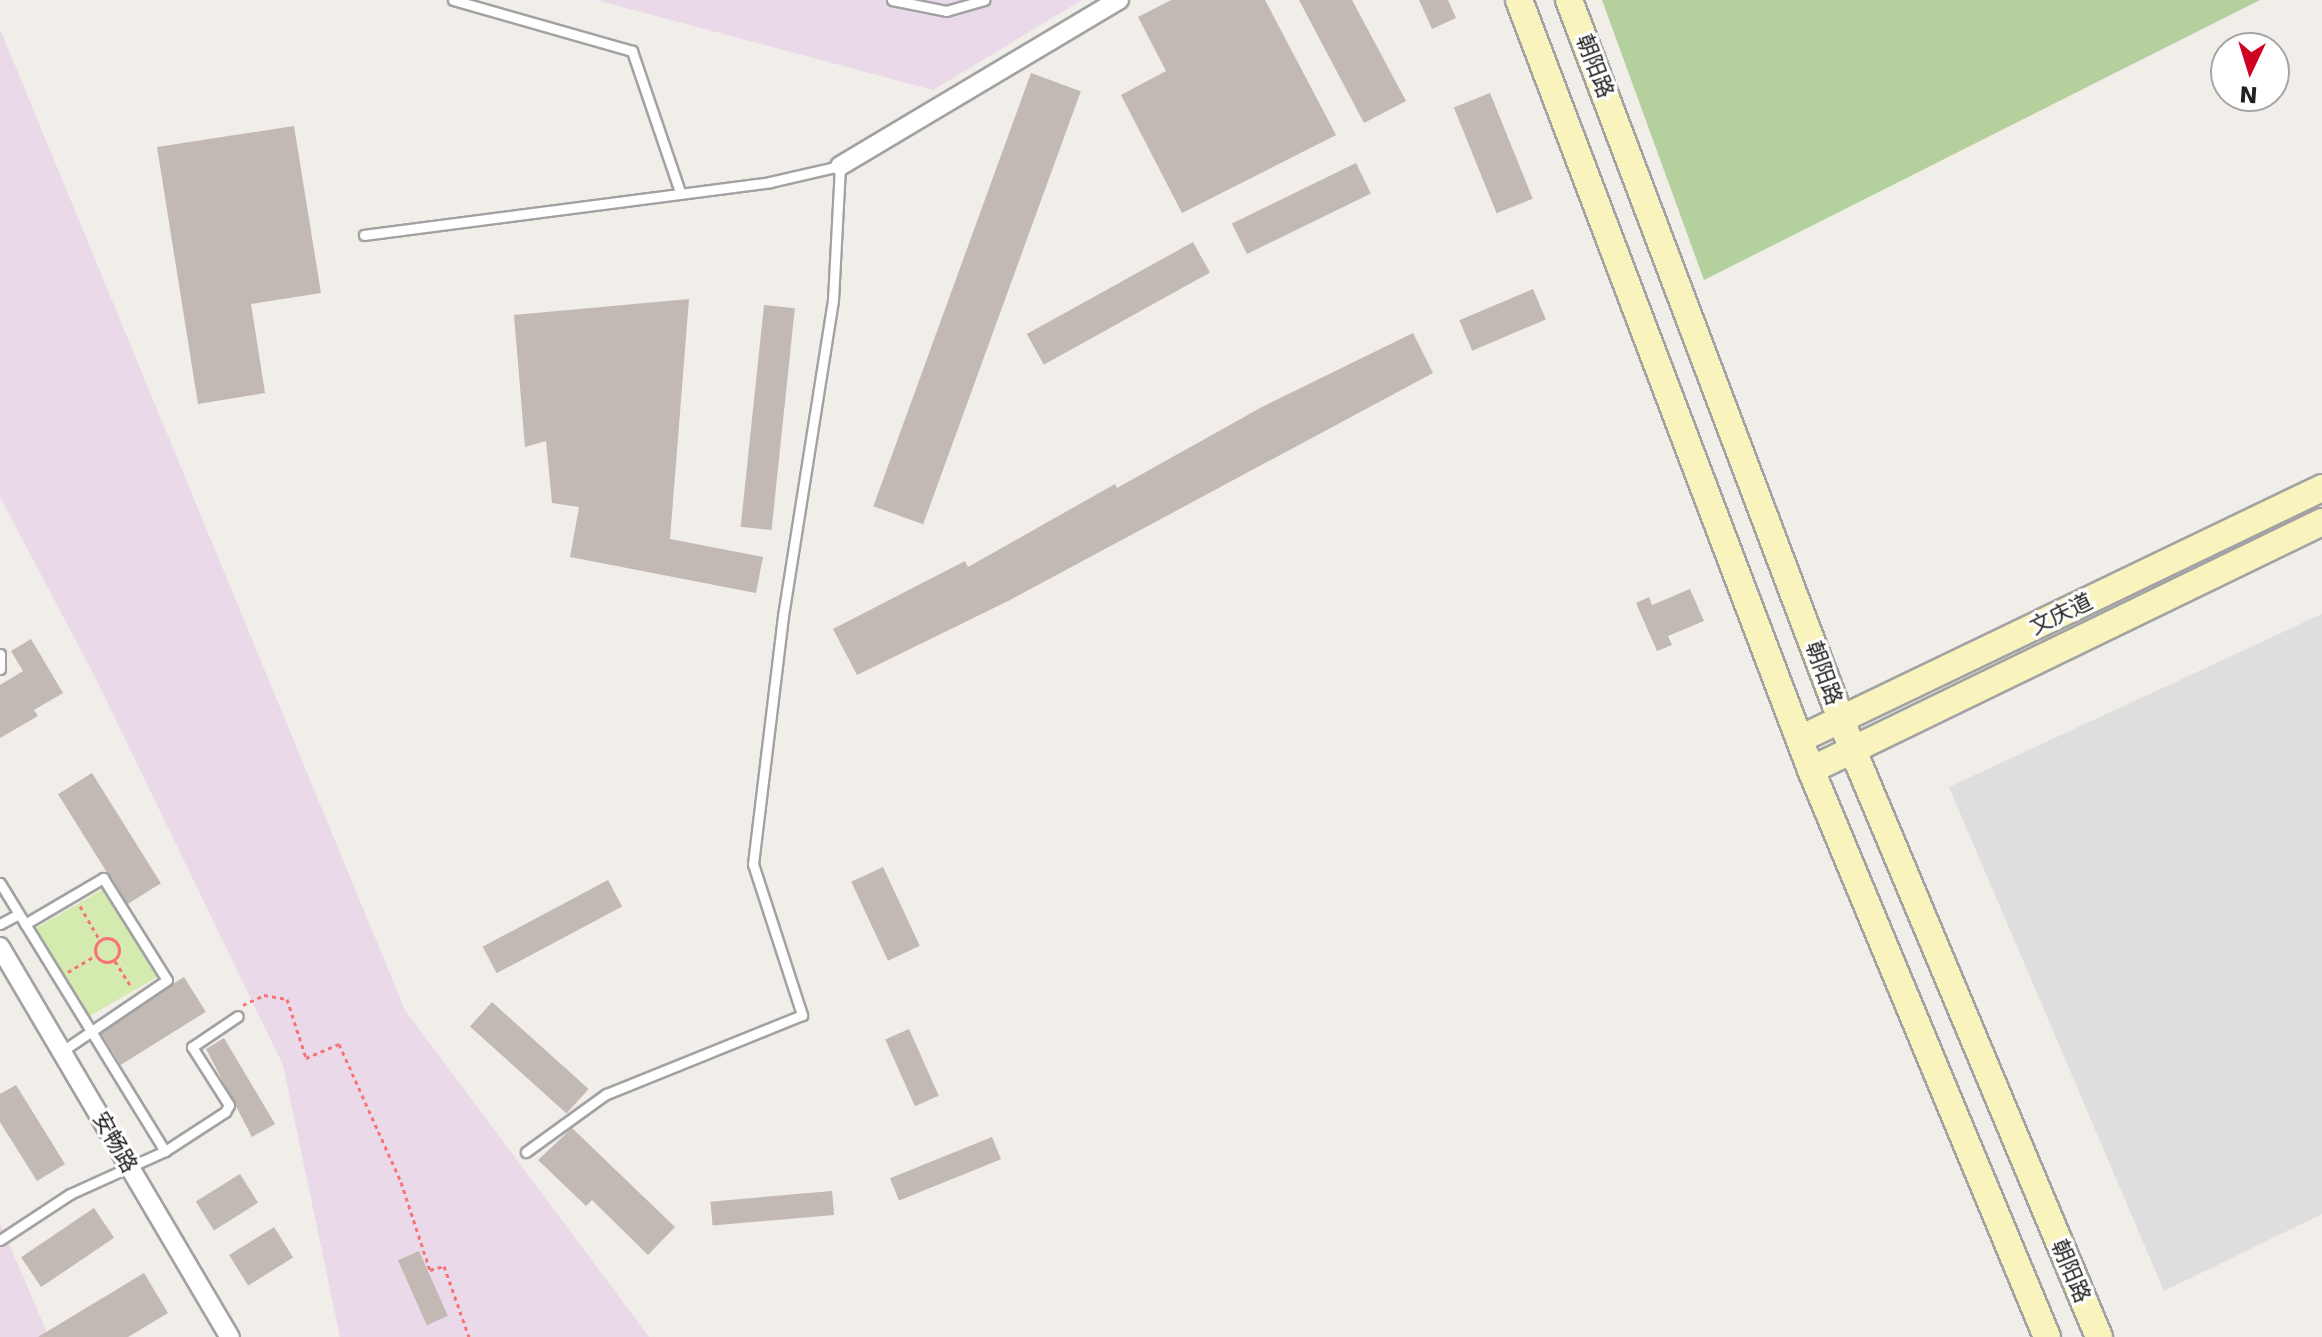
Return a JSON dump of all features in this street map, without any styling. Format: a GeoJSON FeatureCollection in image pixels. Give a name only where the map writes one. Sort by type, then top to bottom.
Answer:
{"type":"FeatureCollection","features":[{"type":"Feature","properties":{"kind":"main road","name":"朝阳路"},"geometry":{"type":"LineString","coordinates":[[1519,0],[1811,770],[2047,1337]]}},
{"type":"Feature","properties":{"kind":"main road","name":"朝阳路"},"geometry":{"type":"LineString","coordinates":[[1569,0],[1852,748],[2099,1337]]}},
{"type":"Feature","properties":{"kind":"main road","name":"文庆道"},"geometry":{"type":"LineString","coordinates":[[1800,739],[2322,488]]}},
{"type":"Feature","properties":{"kind":"main road","name":"文庆道"},"geometry":{"type":"LineString","coordinates":[[1811,770],[2322,522]]}},
{"type":"Feature","properties":{"kind":"street"},"geometry":{"type":"LineString","coordinates":[[840,166],[1119,0]]}},
{"type":"Feature","properties":{"kind":"street","name":"安畅路"},"geometry":{"type":"LineString","coordinates":[[0,947],[230,1337]]}},
{"type":"Feature","properties":{"kind":"lane"},"geometry":{"type":"LineString","coordinates":[[453,0],[632,51],[680,192]]}},
{"type":"Feature","properties":{"kind":"lane"},"geometry":{"type":"LineString","coordinates":[[892,0],[946,11],[984,0]]}},
{"type":"Feature","properties":{"kind":"lane"},"geometry":{"type":"LineString","coordinates":[[364,235],[770,182],[840,166],[833,300],[783,616],[753,864],[802,1015],[606,1094],[526,1152]]}},
{"type":"Feature","properties":{"kind":"lane"},"geometry":{"type":"LineString","coordinates":[[0,654],[0,669]]}},
{"type":"Feature","properties":{"kind":"lane"},"geometry":{"type":"LineString","coordinates":[[25,924],[103,878],[167,980],[62,1051]]}},
{"type":"Feature","properties":{"kind":"lane"},"geometry":{"type":"LineString","coordinates":[[0,883],[165,1151]]}},
{"type":"Feature","properties":{"kind":"lane"},"geometry":{"type":"LineString","coordinates":[[0,924],[19,914]]}},
{"type":"Feature","properties":{"kind":"lane"},"geometry":{"type":"LineString","coordinates":[[0,1240],[70,1194],[165,1151],[229,1105],[192,1047],[238,1016]]}},
{"type":"Feature","properties":{"kind":"path"},"geometry":{"type":"LineString","coordinates":[[58,977],[97,955],[100,940],[74,896]]}},
{"type":"Feature","properties":{"kind":"path"},"geometry":{"type":"LineString","coordinates":[[100,940],[113,938],[119,944],[115,960],[139,998]]}},
{"type":"Feature","properties":{"kind":"path"},"geometry":{"type":"LineString","coordinates":[[97,955],[104,961],[115,960]]}},
{"type":"Feature","properties":{"kind":"path"},"geometry":{"type":"LineString","coordinates":[[238,1016],[244,1004],[274,995],[287,999],[306,1058],[339,1044],[401,1182],[430,1270],[444,1266],[469,1337]]}},
{"type":"Feature","properties":{"kind":"shaded area"},"geometry":{"type":"Polygon","coordinates":[[[596,0],[1082,0],[933,90],[596,0]]]}},
{"type":"Feature","properties":{"kind":"shaded area"},"geometry":{"type":"Polygon","coordinates":[[[0,29],[405,1010],[649,1337],[340,1337],[283,1065],[96,679],[0,497],[0,29]]]}},
{"type":"Feature","properties":{"kind":"shaded area"},"geometry":{"type":"Polygon","coordinates":[[[2322,614],[2322,1214],[2164,1291],[1949,787],[2322,614]]]}},
{"type":"Feature","properties":{"kind":"shaded area"},"geometry":{"type":"Polygon","coordinates":[[[0,1223],[49,1337],[0,1337],[0,1223]]]}},
{"type":"Feature","properties":{"kind":"green space"},"geometry":{"type":"Polygon","coordinates":[[[1602,0],[2260,0],[1704,280],[1602,0]]]}},
{"type":"Feature","properties":{"kind":"green space"},"geometry":{"type":"Polygon","coordinates":[[[107,887],[158,976],[84,1019],[33,930],[107,887]]]}},
{"type":"Feature","properties":{"kind":"building"},"geometry":{"type":"Polygon","coordinates":[[[1171,0],[1265,0],[1336,135],[1182,213],[1121,95],[1166,71],[1138,17],[1171,0]]]}},
{"type":"Feature","properties":{"kind":"building"},"geometry":{"type":"Polygon","coordinates":[[[1299,0],[1352,0],[1406,101],[1364,123],[1299,0]]]}},
{"type":"Feature","properties":{"kind":"building"},"geometry":{"type":"Polygon","coordinates":[[[1419,0],[1448,0],[1456,18],[1432,29],[1419,0]]]}},
{"type":"Feature","properties":{"kind":"building"},"geometry":{"type":"Polygon","coordinates":[[[1031,73],[1081,91],[923,524],[873,506],[1031,73]]]}},
{"type":"Feature","properties":{"kind":"building"},"geometry":{"type":"Polygon","coordinates":[[[1490,93],[1533,199],[1497,213],[1454,108],[1490,93]]]}},
{"type":"Feature","properties":{"kind":"building"},"geometry":{"type":"Polygon","coordinates":[[[294,126],[321,293],[251,304],[265,393],[198,404],[157,147],[294,126]]]}},
{"type":"Feature","properties":{"kind":"building"},"geometry":{"type":"Polygon","coordinates":[[[1356,163],[1371,194],[1247,254],[1232,223],[1356,163]]]}},
{"type":"Feature","properties":{"kind":"building"},"geometry":{"type":"Polygon","coordinates":[[[1193,242],[1210,273],[1044,365],[1027,334],[1193,242]]]}},
{"type":"Feature","properties":{"kind":"building"},"geometry":{"type":"Polygon","coordinates":[[[1533,289],[1546,319],[1472,351],[1459,320],[1533,289]]]}},
{"type":"Feature","properties":{"kind":"building"},"geometry":{"type":"Polygon","coordinates":[[[689,299],[670,539],[763,557],[756,593],[570,557],[579,507],[552,503],[546,441],[525,447],[514,315],[689,299]]]}},
{"type":"Feature","properties":{"kind":"building"},"geometry":{"type":"Polygon","coordinates":[[[764,305],[795,308],[772,530],[741,527],[764,305]]]}},
{"type":"Feature","properties":{"kind":"building"},"geometry":{"type":"Polygon","coordinates":[[[1413,333],[1433,373],[1008,601],[857,675],[833,629],[965,561],[968,567],[1115,484],[1117,488],[1262,407],[1413,333]]]}},
{"type":"Feature","properties":{"kind":"building"},"geometry":{"type":"Polygon","coordinates":[[[1690,589],[1704,621],[1668,636],[1672,645],[1657,651],[1636,603],[1649,597],[1652,605],[1690,589]]]}},
{"type":"Feature","properties":{"kind":"building"},"geometry":{"type":"Polygon","coordinates":[[[31,639],[63,693],[34,710],[38,716],[0,738],[0,685],[23,671],[11,651],[31,639]]]}},
{"type":"Feature","properties":{"kind":"building"},"geometry":{"type":"Polygon","coordinates":[[[92,773],[161,883],[127,904],[58,794],[92,773]]]}},
{"type":"Feature","properties":{"kind":"building"},"geometry":{"type":"Polygon","coordinates":[[[883,867],[920,946],[888,961],[851,882],[883,867]]]}},
{"type":"Feature","properties":{"kind":"building"},"geometry":{"type":"Polygon","coordinates":[[[608,880],[622,906],[497,973],[483,947],[608,880]]]}},
{"type":"Feature","properties":{"kind":"building"},"geometry":{"type":"Polygon","coordinates":[[[184,977],[206,1012],[121,1065],[99,1030],[184,977]]]}},
{"type":"Feature","properties":{"kind":"building"},"geometry":{"type":"Polygon","coordinates":[[[492,1002],[589,1089],[567,1114],[470,1027],[492,1002]]]}},
{"type":"Feature","properties":{"kind":"building"},"geometry":{"type":"Polygon","coordinates":[[[909,1029],[939,1096],[915,1106],[885,1040],[909,1029]]]}},
{"type":"Feature","properties":{"kind":"building"},"geometry":{"type":"Polygon","coordinates":[[[224,1038],[275,1124],[252,1137],[206,1049],[224,1038]]]}},
{"type":"Feature","properties":{"kind":"building"},"geometry":{"type":"Polygon","coordinates":[[[16,1085],[65,1164],[37,1181],[0,1122],[0,1094],[16,1085]]]}},
{"type":"Feature","properties":{"kind":"building"},"geometry":{"type":"Polygon","coordinates":[[[572,1128],[675,1227],[648,1255],[592,1200],[586,1206],[538,1160],[572,1128]]]}},
{"type":"Feature","properties":{"kind":"building"},"geometry":{"type":"Polygon","coordinates":[[[992,1137],[1001,1159],[899,1200],[890,1178],[992,1137]]]}},
{"type":"Feature","properties":{"kind":"building"},"geometry":{"type":"Polygon","coordinates":[[[240,1174],[258,1203],[214,1230],[196,1202],[240,1174]]]}},
{"type":"Feature","properties":{"kind":"building"},"geometry":{"type":"Polygon","coordinates":[[[832,1191],[834,1215],[713,1226],[710,1202],[832,1191]]]}},
{"type":"Feature","properties":{"kind":"building"},"geometry":{"type":"Polygon","coordinates":[[[94,1208],[114,1238],[41,1287],[21,1257],[94,1208]]]}},
{"type":"Feature","properties":{"kind":"building"},"geometry":{"type":"Polygon","coordinates":[[[274,1227],[293,1258],[248,1286],[229,1255],[274,1227]]]}},
{"type":"Feature","properties":{"kind":"building"},"geometry":{"type":"Polygon","coordinates":[[[419,1251],[448,1316],[427,1325],[398,1260],[419,1251]]]}},
{"type":"Feature","properties":{"kind":"building"},"geometry":{"type":"Polygon","coordinates":[[[144,1273],[168,1313],[128,1337],[38,1337],[144,1273]]]}}]}
